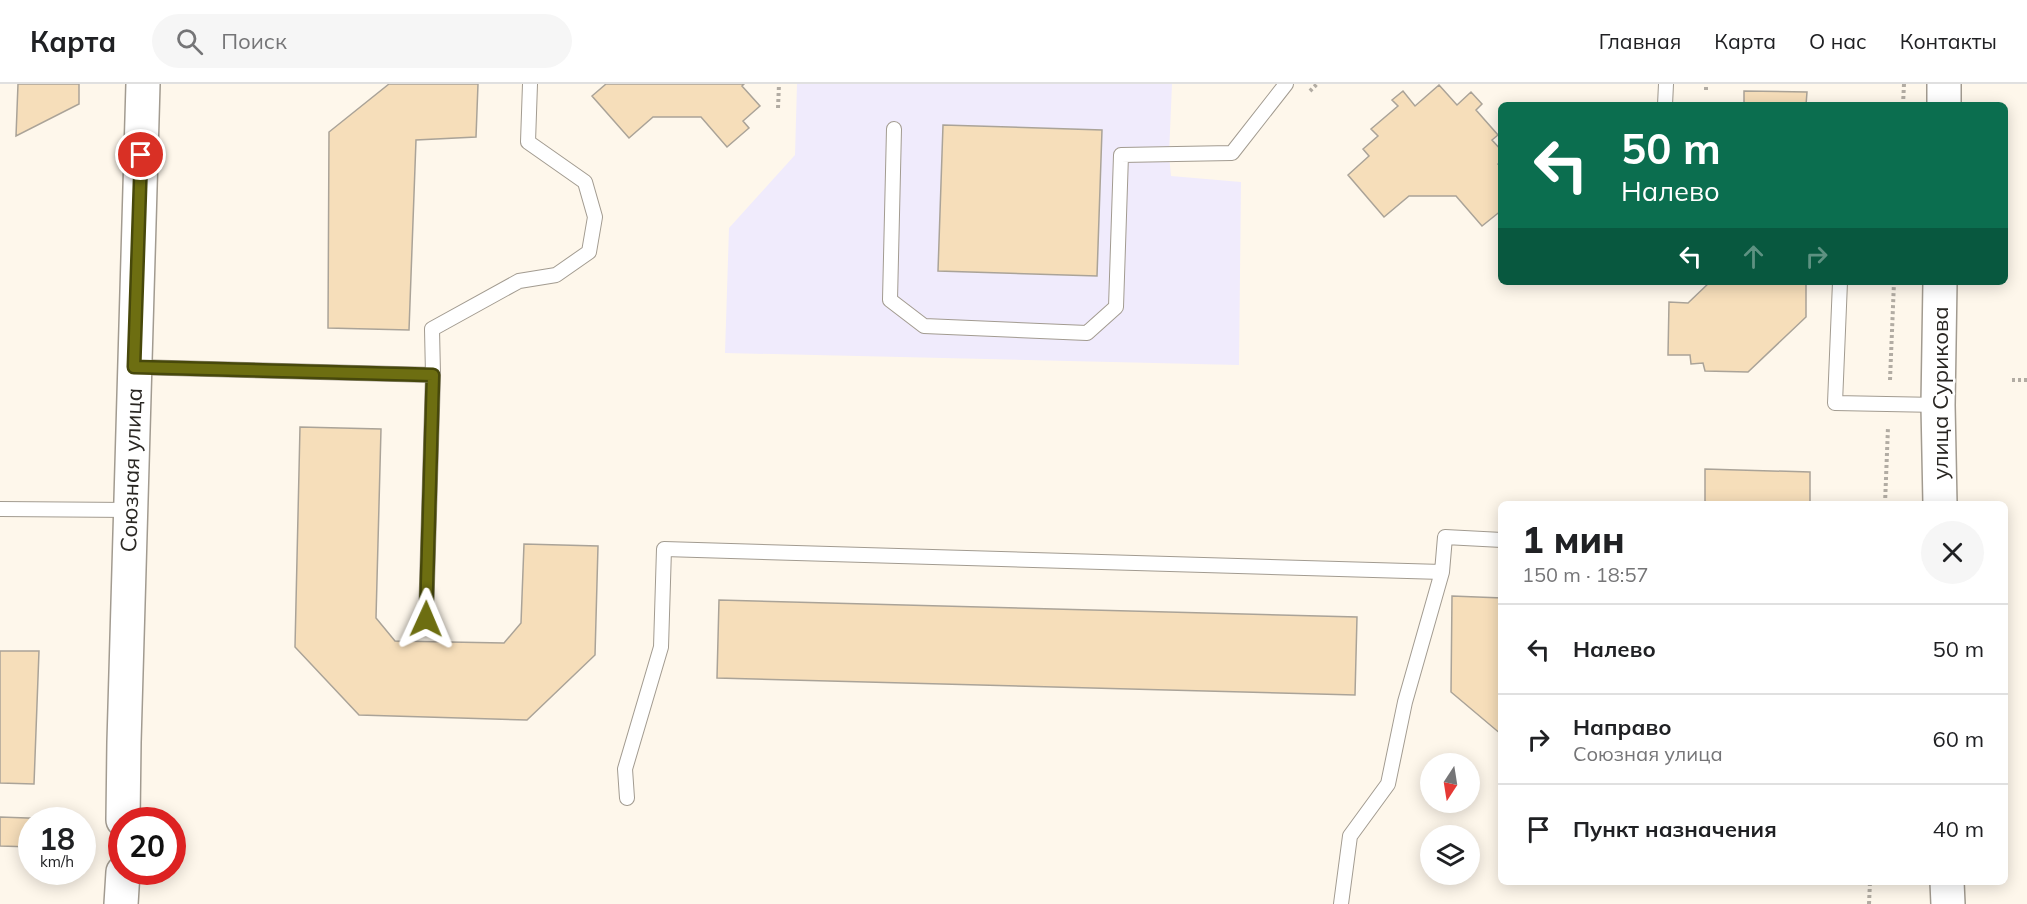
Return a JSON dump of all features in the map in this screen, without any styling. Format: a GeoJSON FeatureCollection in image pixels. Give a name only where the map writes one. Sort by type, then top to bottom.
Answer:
{"type":"FeatureCollection","features":[{"type":"Feature","properties":{"kind":"street","name":"Союзная улица"},"geometry":{"type":"LineString","coordinates":[[123,807],[143,84]]}},
{"type":"Feature","properties":{"kind":"street"},"geometry":{"type":"LineString","coordinates":[[1944,84],[1944,102]]}},
{"type":"Feature","properties":{"kind":"street","name":"улица Сурикова"},"geometry":{"type":"LineString","coordinates":[[1940,285],[1938,405],[1940,501]]}},
{"type":"Feature","properties":{"kind":"street"},"geometry":{"type":"LineString","coordinates":[[121,904],[122,885]]}},
{"type":"Feature","properties":{"kind":"street"},"geometry":{"type":"LineString","coordinates":[[1947,885],[1948,904]]}},
{"type":"Feature","properties":{"kind":"lane"},"geometry":{"type":"LineString","coordinates":[[426,619],[433,375],[432,329],[519,281],[556,275],[589,252],[595,217],[585,182],[528,142],[530,84]]}},
{"type":"Feature","properties":{"kind":"lane"},"geometry":{"type":"LineString","coordinates":[[894,129],[890,300],[924,326],[1087,333],[1116,307],[1121,154],[1232,153],[1286,84]]}},
{"type":"Feature","properties":{"kind":"lane"},"geometry":{"type":"LineString","coordinates":[[1665,102],[1666,84]]}},
{"type":"Feature","properties":{"kind":"lane"},"geometry":{"type":"LineString","coordinates":[[1840,285],[1835,403],[1938,405]]}},
{"type":"Feature","properties":{"kind":"lane"},"geometry":{"type":"LineString","coordinates":[[134,367],[433,375]]}},
{"type":"Feature","properties":{"kind":"lane"},"geometry":{"type":"LineString","coordinates":[[0,509],[130,510]]}},
{"type":"Feature","properties":{"kind":"lane"},"geometry":{"type":"LineString","coordinates":[[1341,904],[1350,836],[1388,784],[1405,702],[1442,572],[1445,537],[1498,540]]}},
{"type":"Feature","properties":{"kind":"lane"},"geometry":{"type":"LineString","coordinates":[[627,798],[625,769],[661,647],[664,549],[1442,572]]}},
{"type":"Feature","properties":{"kind":"path"},"geometry":{"type":"LineString","coordinates":[[778,108],[779,84]]}},
{"type":"Feature","properties":{"kind":"path"},"geometry":{"type":"LineString","coordinates":[[1706,90],[1707,84]]}},
{"type":"Feature","properties":{"kind":"path"},"geometry":{"type":"LineString","coordinates":[[1903,102],[1904,84]]}},
{"type":"Feature","properties":{"kind":"path"},"geometry":{"type":"LineString","coordinates":[[2012,380],[2027,380]]}},
{"type":"Feature","properties":{"kind":"path"},"geometry":{"type":"LineString","coordinates":[[1869,904],[1870,885]]}},
{"type":"Feature","properties":{"kind":"shaded area"},"geometry":{"type":"Polygon","coordinates":[[[797,84],[1172,84],[1169,155],[1171,176],[1241,182],[1239,365],[725,353],[729,228],[795,155],[797,84]]]}},
{"type":"Feature","properties":{"kind":"building"},"geometry":{"type":"Polygon","coordinates":[[[18,84],[79,84],[79,104],[16,136],[18,84]]]}},
{"type":"Feature","properties":{"kind":"building"},"geometry":{"type":"Polygon","coordinates":[[[389,84],[478,84],[476,137],[416,140],[409,330],[328,328],[329,132],[389,84]]]}},
{"type":"Feature","properties":{"kind":"building"},"geometry":{"type":"Polygon","coordinates":[[[606,84],[744,84],[742,86],[760,106],[743,121],[749,128],[727,147],[701,117],[653,117],[629,138],[592,96],[606,84]]]}},
{"type":"Feature","properties":{"kind":"building"},"geometry":{"type":"Polygon","coordinates":[[[1439,85],[1457,105],[1471,92],[1482,104],[1476,110],[1498,135],[1492,140],[1498,147],[1498,213],[1482,226],[1456,196],[1409,196],[1384,217],[1348,175],[1369,156],[1363,149],[1378,136],[1371,129],[1398,106],[1392,100],[1403,91],[1415,106],[1439,85]]]}},
{"type":"Feature","properties":{"kind":"building"},"geometry":{"type":"Polygon","coordinates":[[[1744,91],[1807,92],[1806,102],[1744,102],[1744,91]]]}},
{"type":"Feature","properties":{"kind":"building"},"geometry":{"type":"Polygon","coordinates":[[[943,125],[1102,130],[1097,276],[938,271],[943,125]]]}},
{"type":"Feature","properties":{"kind":"building"},"geometry":{"type":"Polygon","coordinates":[[[1707,285],[1806,285],[1806,317],[1748,372],[1705,371],[1703,363],[1691,364],[1690,355],[1668,355],[1669,302],[1688,303],[1707,285]]]}},
{"type":"Feature","properties":{"kind":"building"},"geometry":{"type":"Polygon","coordinates":[[[300,427],[381,429],[376,618],[395,641],[504,643],[521,623],[524,544],[598,546],[595,655],[527,720],[359,715],[295,647],[300,427]]]}},
{"type":"Feature","properties":{"kind":"building"},"geometry":{"type":"Polygon","coordinates":[[[1705,469],[1810,472],[1810,501],[1705,501],[1705,469]]]}},
{"type":"Feature","properties":{"kind":"building"},"geometry":{"type":"Polygon","coordinates":[[[1452,596],[1498,598],[1498,732],[1451,692],[1452,596]]]}},
{"type":"Feature","properties":{"kind":"building"},"geometry":{"type":"Polygon","coordinates":[[[719,600],[1357,617],[1355,695],[717,678],[719,600]]]}},
{"type":"Feature","properties":{"kind":"building"},"geometry":{"type":"Polygon","coordinates":[[[0,651],[39,651],[34,784],[0,783],[0,651]]]}},
{"type":"Feature","properties":{"kind":"building"},"geometry":{"type":"Polygon","coordinates":[[[0,817],[18,818],[18,847],[0,846],[0,817]]]}},
{"type":"Feature","properties":{"kind":"route"},"geometry":{"type":"LineString","coordinates":[[141,155],[134,367],[433,375],[426,619]]}}]}
